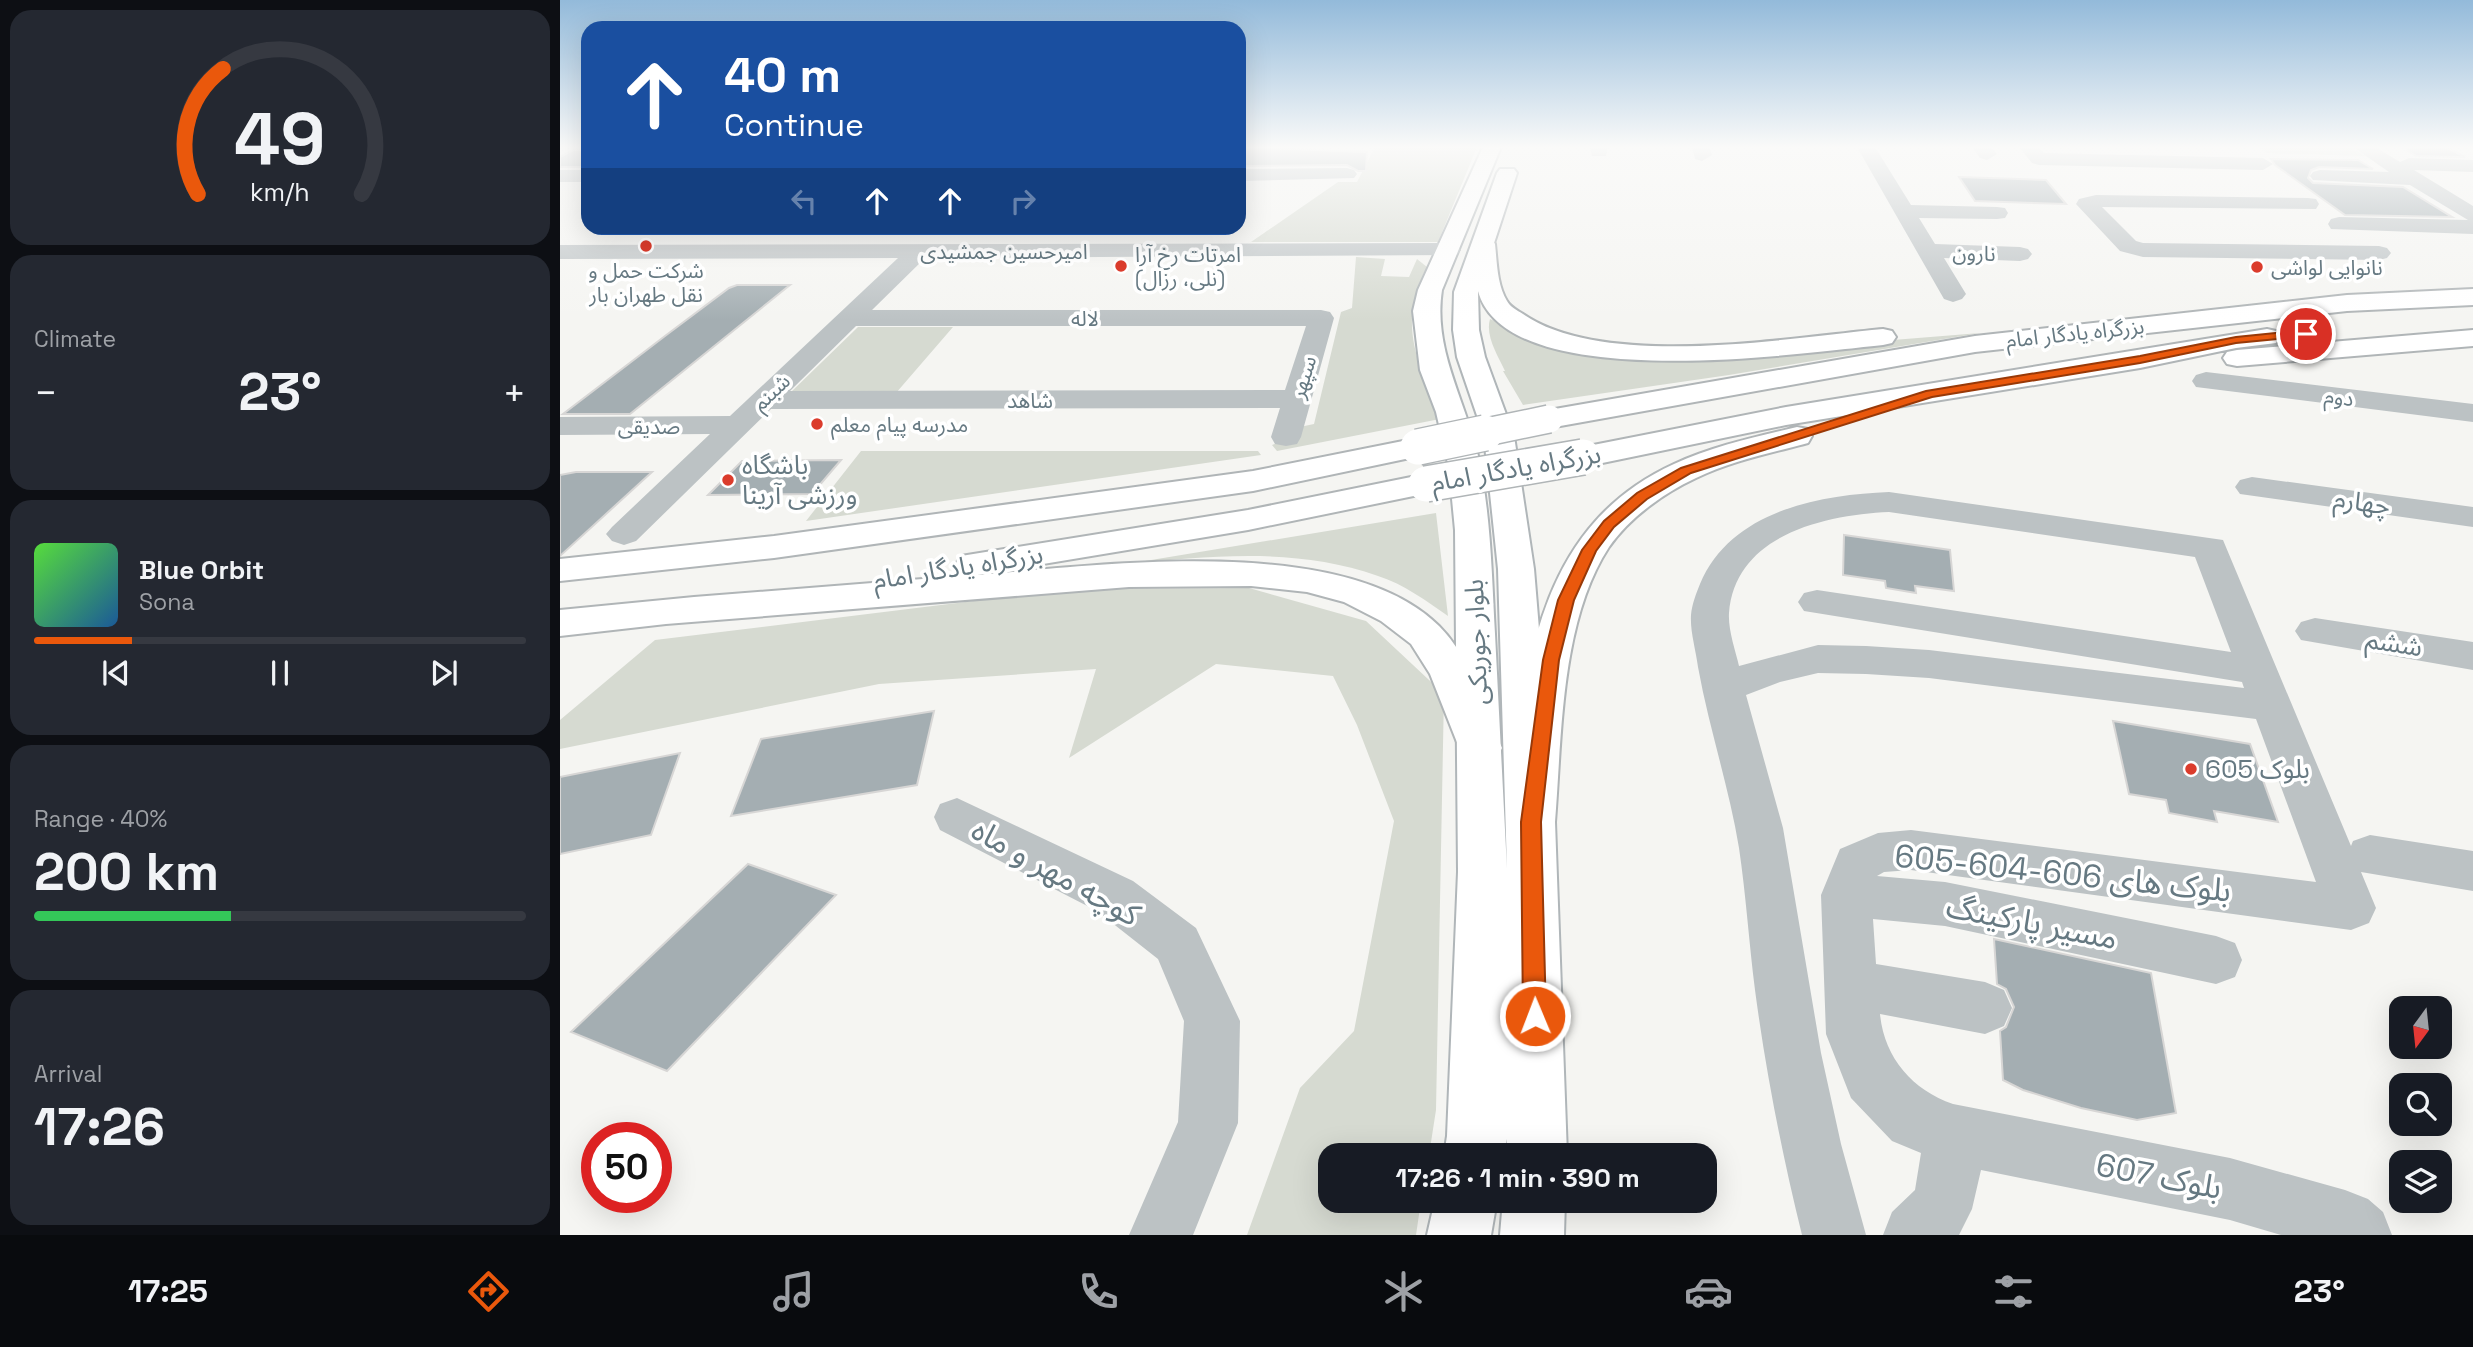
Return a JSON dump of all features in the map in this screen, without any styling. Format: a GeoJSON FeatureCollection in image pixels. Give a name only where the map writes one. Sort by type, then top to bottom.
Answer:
{"type":"FeatureCollection","features":[{"type":"Feature","properties":{"kind":"main road","name":"بلوار جوریکی"},"geometry":{"type":"LineString","coordinates":[[1477,205],[1466,247],[1466,330],[1471,357],[1499,436],[1516,569],[1531,822],[1537,1143]]}},
{"type":"Feature","properties":{"kind":"main road","name":"بلوار جوریکی"},"geometry":{"type":"LineString","coordinates":[[1476,1143],[1483,872],[1472,530],[1465,468],[1451,412],[1434,370],[1427,326],[1430,289],[1466,247],[1487,205]]}},
{"type":"Feature","properties":{"kind":"main road"},"geometry":{"type":"LineString","coordinates":[[1466,247],[1499,309],[1526,328],[1542,335],[1583,348],[1609,352],[1689,353],[1980,327],[2051,324],[2112,329]]}},
{"type":"Feature","properties":{"kind":"main road"},"geometry":{"type":"LineString","coordinates":[[2194,319],[2206,310],[2240,298],[2306,288],[2473,280]]}},
{"type":"Feature","properties":{"kind":"main road","name":"بزرگراه یادگار امام"},"geometry":{"type":"LineString","coordinates":[[560,570],[774,547],[1253,481],[1549,419],[1975,344],[2347,303],[2473,297]]}},
{"type":"Feature","properties":{"kind":"main road","name":"بزرگراه یادگار امام"},"geometry":{"type":"LineString","coordinates":[[560,623],[670,613],[1248,520],[1787,416],[2140,360],[2236,340],[2473,321]]}},
{"type":"Feature","properties":{"kind":"main road"},"geometry":{"type":"LineString","coordinates":[[2140,360],[2249,357],[2473,338]]}},
{"type":"Feature","properties":{"kind":"main road"},"geometry":{"type":"LineString","coordinates":[[1531,822],[1551,660],[1566,600],[1589,550],[1609,524],[1642,496],[1686,471],[1930,394]]}},
{"type":"Feature","properties":{"kind":"main road"},"geometry":{"type":"LineString","coordinates":[[670,613],[1121,575],[1258,575],[1318,582],[1358,594],[1392,610],[1430,639],[1449,674],[1480,748]]}},
{"type":"Feature","properties":{"kind":"main road"},"geometry":{"type":"LineString","coordinates":[[1460,1235],[1464,1213]]}},
{"type":"Feature","properties":{"kind":"main road"},"geometry":{"type":"LineString","coordinates":[[1532,1235],[1533,1213]]}},
{"type":"Feature","properties":{"kind":"street","name":"نارون"},"geometry":{"type":"LineString","coordinates":[[1899,205],[1953,293]]}},
{"type":"Feature","properties":{"kind":"street"},"geometry":{"type":"LineString","coordinates":[[2088,205],[2128,246],[2135,248],[2379,253]]}},
{"type":"Feature","properties":{"kind":"street"},"geometry":{"type":"LineString","coordinates":[[2202,205],[2287,276]]}},
{"type":"Feature","properties":{"kind":"street"},"geometry":{"type":"LineString","coordinates":[[2439,205],[2468,207]]}},
{"type":"Feature","properties":{"kind":"street"},"geometry":{"type":"LineString","coordinates":[[2339,224],[2468,207]]}},
{"type":"Feature","properties":{"kind":"street"},"geometry":{"type":"LineString","coordinates":[[1903,211],[1997,213]]}},
{"type":"Feature","properties":{"kind":"street"},"geometry":{"type":"LineString","coordinates":[[617,252],[644,235]]}},
{"type":"Feature","properties":{"kind":"street","name":"امیرحسین جمشیدی"},"geometry":{"type":"LineString","coordinates":[[560,252],[1466,247]]}},
{"type":"Feature","properties":{"kind":"street","name":"شبنم"},"geometry":{"type":"LineString","coordinates":[[624,534],[919,251]]}},
{"type":"Feature","properties":{"kind":"street","name":"نارون"},"geometry":{"type":"LineString","coordinates":[[1928,251],[2020,254]]}},
{"type":"Feature","properties":{"kind":"street","name":"لاله"},"geometry":{"type":"LineString","coordinates":[[848,318],[1321,318]]}},
{"type":"Feature","properties":{"kind":"street","name":"سپهر"},"geometry":{"type":"LineString","coordinates":[[1286,437],[1321,318]]}},
{"type":"Feature","properties":{"kind":"street","name":"دوم"},"geometry":{"type":"LineString","coordinates":[[2206,381],[2473,413]]}},
{"type":"Feature","properties":{"kind":"street","name":"شاهد"},"geometry":{"type":"LineString","coordinates":[[763,400],[1297,399]]}},
{"type":"Feature","properties":{"kind":"street","name":"صدیقی"},"geometry":{"type":"LineString","coordinates":[[560,426],[737,425]]}},
{"type":"Feature","properties":{"kind":"street","name":"چهارم"},"geometry":{"type":"LineString","coordinates":[[2252,487],[2473,517]]}},
{"type":"Feature","properties":{"kind":"street"},"geometry":{"type":"LineString","coordinates":[[1834,1235],[1808,1136],[1782,989],[1760,830],[1723,688],[1710,615],[1719,582],[1732,560],[1751,542],[1780,523],[1815,510],[1852,503],[1889,502],[2210,548],[2263,688]]}},
{"type":"Feature","properties":{"kind":"street"},"geometry":{"type":"LineString","coordinates":[[1817,602],[2021,632],[2263,688]]}},
{"type":"Feature","properties":{"kind":"street","name":"ششم"},"geometry":{"type":"LineString","coordinates":[[2315,631],[2473,656]]}},
{"type":"Feature","properties":{"kind":"street"},"geometry":{"type":"LineString","coordinates":[[1723,688],[1770,670],[1818,659],[1929,664],[2263,688]]}},
{"type":"Feature","properties":{"kind":"street","name":"بلوک های 606-604-605"},"geometry":{"type":"LineString","coordinates":[[1853,984],[1846,895],[1857,863],[1878,853],[1911,850],[2351,908],[2263,688]]}},
{"type":"Feature","properties":{"kind":"street","name":"کوچه مهر و ماه"},"geometry":{"type":"LineString","coordinates":[[957,817],[1115,896],[1178,944],[1212,1021],[1208,1123],[1161,1235]]}},
{"type":"Feature","properties":{"kind":"street"},"geometry":{"type":"LineString","coordinates":[[2370,855],[2473,871]]}},
{"type":"Feature","properties":{"kind":"street","name":"مسیر پارکینگ"},"geometry":{"type":"LineString","coordinates":[[1846,895],[1945,904],[2216,960]]}},
{"type":"Feature","properties":{"kind":"street"},"geometry":{"type":"LineString","coordinates":[[1853,984],[1985,1008]]}},
{"type":"Feature","properties":{"kind":"street","name":"بلوک 607"},"geometry":{"type":"LineString","coordinates":[[1853,984],[1854,1034],[1871,1078],[1913,1120],[1953,1134],[2230,1189],[2345,1222],[2360,1235]]}},
{"type":"Feature","properties":{"kind":"street"},"geometry":{"type":"LineString","coordinates":[[1915,1235],[1940,1209],[1948,1179],[1953,1134]]}},
{"type":"Feature","properties":{"kind":"shaded area"},"geometry":{"type":"Polygon","coordinates":[[[1305,205],[1453,205],[1438,242],[1251,242],[1305,205]]]}},
{"type":"Feature","properties":{"kind":"shaded area"},"geometry":{"type":"Polygon","coordinates":[[[1356,257],[1385,259],[1381,276],[1409,277],[1417,259],[1427,267],[1413,307],[1412,326],[1418,362],[1440,419],[1277,451],[1272,445],[1292,437],[1295,428],[1314,424],[1341,312],[1352,308],[1356,257]]]}},
{"type":"Feature","properties":{"kind":"shaded area"},"geometry":{"type":"Polygon","coordinates":[[[1490,319],[1566,347],[1646,360],[1980,333],[1729,375],[1523,405],[1503,371],[1493,346],[1489,332],[1490,319]]]}},
{"type":"Feature","properties":{"kind":"shaded area"},"geometry":{"type":"Polygon","coordinates":[[[858,327],[953,327],[896,393],[790,393],[858,327]]]}},
{"type":"Feature","properties":{"kind":"shaded area"},"geometry":{"type":"Polygon","coordinates":[[[861,451],[1258,451],[1261,455],[806,521],[861,451]]]}},
{"type":"Feature","properties":{"kind":"shaded area"},"geometry":{"type":"Polygon","coordinates":[[[1436,513],[1448,616],[1415,593],[1388,579],[1316,561],[1254,556],[1127,564],[1436,513]]]}},
{"type":"Feature","properties":{"kind":"shaded area"},"geometry":{"type":"Polygon","coordinates":[[[1249,588],[1366,621],[1444,694],[1436,1110],[1431,1143],[1318,1143],[1318,1213],[1419,1213],[1416,1235],[1247,1235],[1300,1088],[1354,1031],[1394,821],[1357,725],[1333,676],[1216,664],[1069,758],[1096,669],[879,684],[560,749],[560,720],[655,640],[1072,589],[1249,588]]]}},
{"type":"Feature","properties":{"kind":"building"},"geometry":{"type":"Polygon","coordinates":[[[2330,205],[2432,205],[2452,217],[2345,215],[2330,205]]]}},
{"type":"Feature","properties":{"kind":"building"},"geometry":{"type":"Polygon","coordinates":[[[737,285],[790,285],[630,414],[563,414],[729,288],[737,285]]]}},
{"type":"Feature","properties":{"kind":"building"},"geometry":{"type":"Polygon","coordinates":[[[841,460],[812,494],[708,495],[742,461],[841,460]]]}},
{"type":"Feature","properties":{"kind":"building"},"geometry":{"type":"Polygon","coordinates":[[[576,472],[652,472],[560,556],[560,475],[576,472]]]}},
{"type":"Feature","properties":{"kind":"building"},"geometry":{"type":"Polygon","coordinates":[[[1844,535],[1950,550],[1954,591],[1915,586],[1916,593],[1886,588],[1885,581],[1843,575],[1844,535]]]}},
{"type":"Feature","properties":{"kind":"building"},"geometry":{"type":"Polygon","coordinates":[[[934,711],[917,785],[731,816],[761,739],[934,711]]]}},
{"type":"Feature","properties":{"kind":"building","name":"بلوک 605"},"geometry":{"type":"Polygon","coordinates":[[[2113,721],[2250,744],[2278,822],[2214,811],[2217,822],[2169,813],[2166,800],[2129,794],[2113,721]]]}},
{"type":"Feature","properties":{"kind":"building"},"geometry":{"type":"Polygon","coordinates":[[[680,753],[651,835],[560,854],[560,777],[680,753]]]}},
{"type":"Feature","properties":{"kind":"building"},"geometry":{"type":"Polygon","coordinates":[[[748,864],[836,895],[667,1071],[571,1032],[748,864]]]}},
{"type":"Feature","properties":{"kind":"building"},"geometry":{"type":"Polygon","coordinates":[[[1994,939],[2151,973],[2176,1113],[2137,1120],[2081,1108],[2023,1090],[2003,1080],[2000,1031],[2006,1027],[2014,1007],[2006,989],[1997,984],[1994,939]]]}},
{"type":"Feature","properties":{"kind":"place","name":"شرکت حمل و نقل طهران بار"},"geometry":{"type":"Point","coordinates":[646,246]}},
{"type":"Feature","properties":{"kind":"place","name":"امرتات رخ آرا (نلی، رزال)"},"geometry":{"type":"Point","coordinates":[1121,266]}},
{"type":"Feature","properties":{"kind":"place","name":"نانوایی لواشی"},"geometry":{"type":"Point","coordinates":[2257,267]}},
{"type":"Feature","properties":{"kind":"place","name":"مدرسه پیام معلم"},"geometry":{"type":"Point","coordinates":[817,424]}},
{"type":"Feature","properties":{"kind":"place","name":"باشگاه ورزشی آرینا"},"geometry":{"type":"Point","coordinates":[728,480]}},
{"type":"Feature","properties":{"kind":"place","name":"بلوک 605"},"geometry":{"type":"Point","coordinates":[2191,769]}},
{"type":"Feature","properties":{"kind":"route"},"geometry":{"type":"LineString","coordinates":[[1535,1016],[1531,822],[1551,660],[1566,600],[1589,550],[1609,524],[1642,496],[1686,471],[1930,394],[2140,360],[2236,340],[2306,334]]}}]}
